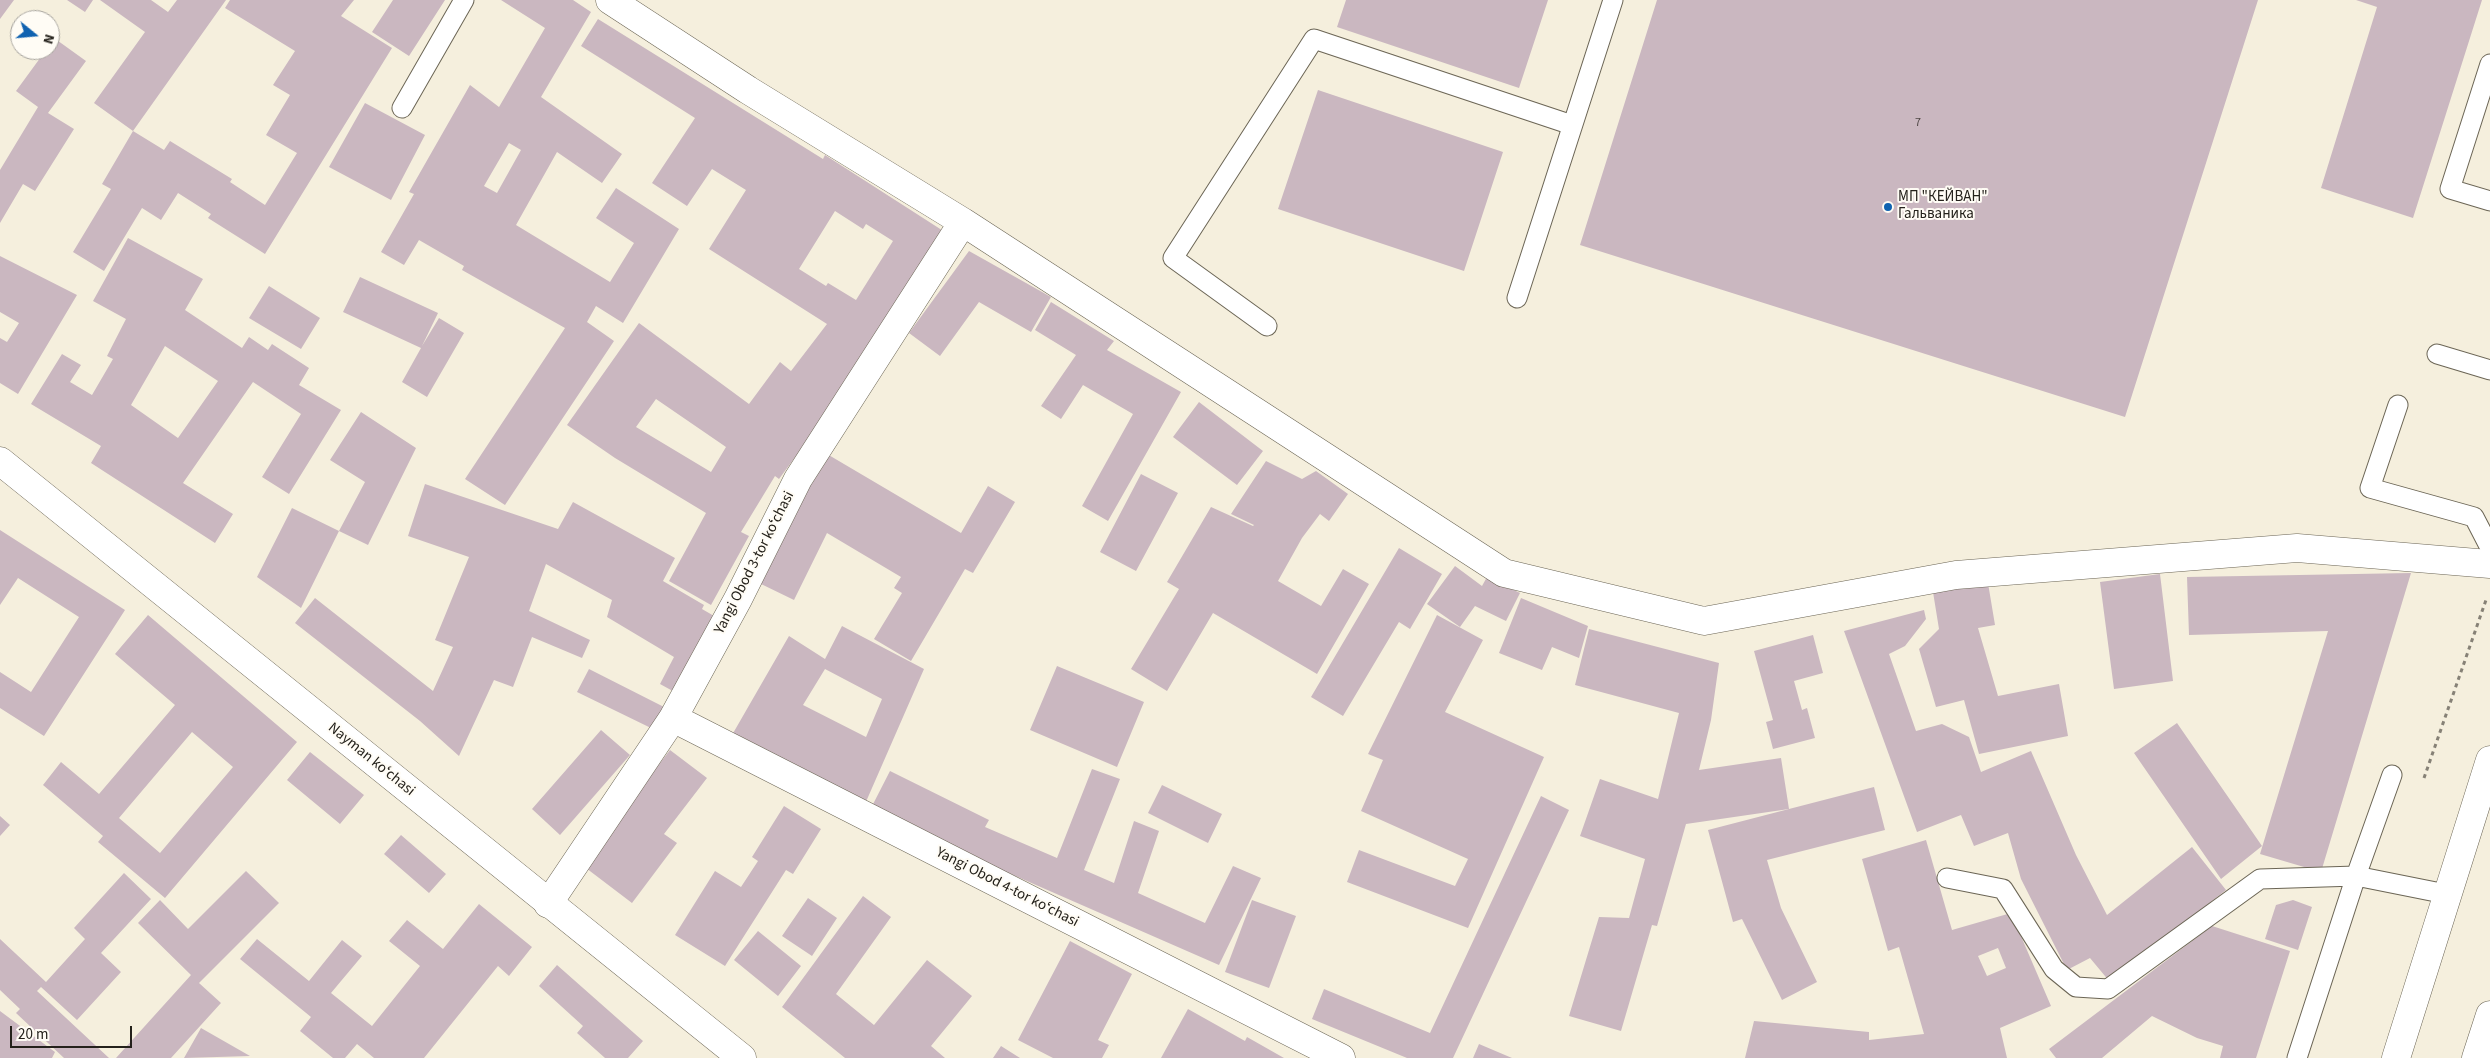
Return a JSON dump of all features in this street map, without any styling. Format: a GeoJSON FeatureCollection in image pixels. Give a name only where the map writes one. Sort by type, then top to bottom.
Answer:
{"type":"FeatureCollection","features":[{"type":"Feature","properties":{"kind":"street"},"geometry":{"type":"LineString","coordinates":[[610,0],[748,90],[964,222],[1504,573],[1704,621],[1956,575],[2296,548],[2490,564]]}},
{"type":"Feature","properties":{"kind":"street","name":"Yangi Obod 3-tor koʻchasi"},"geometry":{"type":"LineString","coordinates":[[548,904],[673,718],[738,599],[798,479],[964,222]]}},
{"type":"Feature","properties":{"kind":"street","name":"Nayman koʻchasi"},"geometry":{"type":"LineString","coordinates":[[0,461],[548,904],[742,1058]]}},
{"type":"Feature","properties":{"kind":"street","name":"Yangi Obod 4-tor koʻchasi"},"geometry":{"type":"LineString","coordinates":[[673,718],[1341,1058]]}},
{"type":"Feature","properties":{"kind":"street"},"geometry":{"type":"LineString","coordinates":[[2396,1058],[2446,894],[2490,760]]}},
{"type":"Feature","properties":{"kind":"street"},"geometry":{"type":"LineString","coordinates":[[2476,1058],[2490,1015]]}},
{"type":"Feature","properties":{"kind":"lane"},"geometry":{"type":"LineString","coordinates":[[402,108],[464,0]]}},
{"type":"Feature","properties":{"kind":"lane"},"geometry":{"type":"LineString","coordinates":[[1517,298],[1613,0]]}},
{"type":"Feature","properties":{"kind":"lane"},"geometry":{"type":"LineString","coordinates":[[1267,326],[1173,258],[1314,39],[1572,125]]}},
{"type":"Feature","properties":{"kind":"lane"},"geometry":{"type":"LineString","coordinates":[[2490,64],[2450,189],[2490,201]]}},
{"type":"Feature","properties":{"kind":"lane"},"geometry":{"type":"LineString","coordinates":[[2437,354],[2490,370]]}},
{"type":"Feature","properties":{"kind":"lane"},"geometry":{"type":"LineString","coordinates":[[2398,405],[2370,488],[2474,517],[2490,548]]}},
{"type":"Feature","properties":{"kind":"lane"},"geometry":{"type":"LineString","coordinates":[[2297,1058],[2356,876],[2392,775]]}},
{"type":"Feature","properties":{"kind":"lane"},"geometry":{"type":"LineString","coordinates":[[1947,878],[2003,889],[2054,969],[2076,987],[2108,989],[2260,879],[2356,876],[2446,894]]}},
{"type":"Feature","properties":{"kind":"building"},"geometry":{"type":"Polygon","coordinates":[[[0,0],[14,0],[0,19],[0,0]]]}},
{"type":"Feature","properties":{"kind":"building"},"geometry":{"type":"Polygon","coordinates":[[[67,0],[93,0],[85,12],[67,0]]]}},
{"type":"Feature","properties":{"kind":"building"},"geometry":{"type":"Polygon","coordinates":[[[100,0],[151,0],[168,12],[177,0],[226,0],[133,131],[94,103],[145,32],[100,0]]]}},
{"type":"Feature","properties":{"kind":"building"},"geometry":{"type":"Polygon","coordinates":[[[230,0],[354,0],[341,16],[392,48],[265,254],[208,218],[211,214],[178,193],[161,220],[142,208],[104,271],[73,252],[111,189],[102,184],[133,131],[164,150],[170,141],[232,179],[230,182],[265,205],[297,153],[266,135],[290,95],[273,85],[295,51],[225,8],[230,0]]]}},
{"type":"Feature","properties":{"kind":"building"},"geometry":{"type":"Polygon","coordinates":[[[393,0],[445,0],[409,56],[372,32],[393,0]]]}},
{"type":"Feature","properties":{"kind":"building"},"geometry":{"type":"Polygon","coordinates":[[[501,0],[573,0],[591,12],[541,97],[622,154],[602,183],[557,152],[516,225],[610,282],[634,243],[596,218],[616,188],[679,229],[623,323],[596,306],[587,322],[614,341],[505,505],[465,479],[565,328],[462,270],[464,266],[419,240],[404,265],[381,252],[414,194],[409,192],[470,85],[499,107],[545,28],[501,0]],[[509,143],[484,186],[497,193],[521,150],[509,143]]]}},
{"type":"Feature","properties":{"kind":"building"},"geometry":{"type":"Polygon","coordinates":[[[1346,0],[1548,0],[1519,88],[1337,27],[1346,0]]]}},
{"type":"Feature","properties":{"kind":"building"},"geometry":{"type":"Polygon","coordinates":[[[1657,0],[2258,0],[2125,417],[1580,245],[1657,0]]]}},
{"type":"Feature","properties":{"kind":"building"},"geometry":{"type":"Polygon","coordinates":[[[2356,0],[2482,0],[2413,218],[2321,188],[2377,7],[2356,0]]]}},
{"type":"Feature","properties":{"kind":"building"},"geometry":{"type":"Polygon","coordinates":[[[598,19],[823,159],[825,155],[948,234],[872,353],[779,479],[775,476],[741,532],[749,536],[711,605],[669,581],[706,513],[615,458],[567,425],[639,323],[749,404],[780,362],[791,371],[827,324],[709,249],[746,190],[712,169],[687,206],[652,183],[695,118],[581,46],[598,19]],[[835,211],[799,269],[826,286],[828,283],[856,300],[893,241],[866,224],[863,229],[835,211]],[[656,399],[636,427],[711,472],[726,447],[656,399]]]}},
{"type":"Feature","properties":{"kind":"building"},"geometry":{"type":"Polygon","coordinates":[[[60,42],[86,61],[48,113],[74,129],[35,191],[23,184],[0,223],[0,170],[38,107],[16,91],[39,60],[60,60],[60,42]]]}},
{"type":"Feature","properties":{"kind":"building"},"geometry":{"type":"Polygon","coordinates":[[[1318,90],[1503,152],[1464,271],[1278,209],[1318,90]]]}},
{"type":"Feature","properties":{"kind":"building"},"geometry":{"type":"Polygon","coordinates":[[[365,103],[425,135],[391,200],[329,167],[365,103]]]}},
{"type":"Feature","properties":{"kind":"building"},"geometry":{"type":"Polygon","coordinates":[[[128,238],[203,279],[185,310],[242,348],[249,337],[268,350],[272,344],[309,368],[299,385],[341,410],[289,494],[262,477],[301,414],[253,382],[183,483],[233,514],[215,543],[91,463],[101,446],[31,404],[62,354],[81,365],[70,382],[92,395],[113,359],[107,356],[126,319],[93,301],[128,238]],[[165,346],[131,405],[178,438],[218,381],[165,346]]]}},
{"type":"Feature","properties":{"kind":"building"},"geometry":{"type":"Polygon","coordinates":[[[969,251],[1051,297],[1031,332],[979,302],[940,356],[909,333],[969,251]]]}},
{"type":"Feature","properties":{"kind":"building"},"geometry":{"type":"Polygon","coordinates":[[[0,256],[77,295],[18,394],[0,383],[0,338],[7,342],[19,323],[0,312],[0,256]]]}},
{"type":"Feature","properties":{"kind":"building"},"geometry":{"type":"Polygon","coordinates":[[[360,277],[438,313],[422,346],[439,318],[464,333],[427,397],[402,382],[421,348],[343,312],[360,277]]]}},
{"type":"Feature","properties":{"kind":"building"},"geometry":{"type":"Polygon","coordinates":[[[269,286],[320,318],[301,349],[249,318],[269,286]]]}},
{"type":"Feature","properties":{"kind":"building"},"geometry":{"type":"Polygon","coordinates":[[[1051,302],[1114,341],[1107,350],[1181,392],[1108,521],[1082,506],[1133,414],[1083,385],[1061,419],[1041,406],[1076,355],[1035,330],[1051,302]]]}},
{"type":"Feature","properties":{"kind":"building"},"geometry":{"type":"Polygon","coordinates":[[[1199,402],[1263,451],[1237,485],[1173,437],[1199,402]]]}},
{"type":"Feature","properties":{"kind":"building"},"geometry":{"type":"Polygon","coordinates":[[[361,412],[416,448],[368,545],[339,531],[365,482],[330,460],[361,412]]]}},
{"type":"Feature","properties":{"kind":"building"},"geometry":{"type":"Polygon","coordinates":[[[827,454],[961,533],[988,486],[1015,502],[973,573],[965,569],[911,661],[874,639],[902,593],[894,588],[901,577],[827,533],[794,600],[759,583],[827,454]]]}},
{"type":"Feature","properties":{"kind":"building"},"geometry":{"type":"Polygon","coordinates":[[[1266,461],[1302,479],[1316,471],[1348,494],[1329,521],[1320,514],[1302,538],[1278,581],[1321,606],[1343,569],[1369,584],[1317,674],[1213,613],[1167,691],[1131,669],[1179,589],[1167,582],[1211,507],[1254,525],[1231,514],[1266,461]]]}},
{"type":"Feature","properties":{"kind":"building"},"geometry":{"type":"Polygon","coordinates":[[[1141,474],[1178,493],[1136,571],[1100,552],[1141,474]]]}},
{"type":"Feature","properties":{"kind":"building"},"geometry":{"type":"Polygon","coordinates":[[[425,484],[558,529],[573,502],[675,558],[663,581],[704,605],[702,609],[721,620],[680,695],[660,684],[674,657],[607,617],[612,600],[546,564],[529,611],[590,640],[582,658],[532,637],[513,687],[494,680],[459,756],[420,721],[295,623],[315,598],[433,691],[453,647],[435,640],[469,557],[408,536],[425,484]]]}},
{"type":"Feature","properties":{"kind":"building"},"geometry":{"type":"Polygon","coordinates":[[[292,508],[339,531],[301,608],[257,577],[292,508]]]}},
{"type":"Feature","properties":{"kind":"building"},"geometry":{"type":"Polygon","coordinates":[[[0,530],[125,610],[44,736],[0,708],[0,672],[31,692],[79,617],[18,578],[0,605],[0,530]]]}},
{"type":"Feature","properties":{"kind":"building"},"geometry":{"type":"Polygon","coordinates":[[[1399,548],[1442,574],[1410,629],[1399,622],[1343,716],[1311,697],[1399,548]]]}},
{"type":"Feature","properties":{"kind":"building"},"geometry":{"type":"Polygon","coordinates":[[[1455,566],[1482,586],[1487,577],[1520,593],[1506,621],[1475,606],[1460,627],[1427,604],[1455,566]]]}},
{"type":"Feature","properties":{"kind":"building"},"geometry":{"type":"Polygon","coordinates":[[[2411,573],[2321,872],[2260,854],[2328,631],[2189,635],[2187,577],[2411,573]]]}},
{"type":"Feature","properties":{"kind":"building"},"geometry":{"type":"Polygon","coordinates":[[[2160,574],[2173,681],[2114,689],[2100,582],[2160,574]]]}},
{"type":"Feature","properties":{"kind":"building"},"geometry":{"type":"Polygon","coordinates":[[[1988,583],[1995,625],[1978,628],[1998,696],[2059,684],[2068,736],[1979,754],[1964,700],[1936,707],[1919,649],[1939,629],[1933,592],[1988,583]]]}},
{"type":"Feature","properties":{"kind":"building"},"geometry":{"type":"Polygon","coordinates":[[[1521,598],[1588,626],[1579,658],[1552,647],[1542,670],[1499,653],[1521,598]]]}},
{"type":"Feature","properties":{"kind":"building"},"geometry":{"type":"Polygon","coordinates":[[[1924,610],[1926,619],[1905,646],[1889,654],[1916,731],[1942,724],[1969,737],[1981,772],[2031,751],[2076,855],[2107,915],[2192,847],[2226,890],[2110,982],[2090,958],[2067,970],[2021,879],[2008,833],[1974,846],[1961,815],[1917,832],[1844,631],[1924,610]]]}},
{"type":"Feature","properties":{"kind":"building"},"geometry":{"type":"Polygon","coordinates":[[[148,615],[297,742],[165,898],[98,842],[103,836],[43,785],[61,762],[99,794],[175,705],[115,654],[148,615]],[[192,732],[119,818],[160,853],[233,767],[192,732]]]}},
{"type":"Feature","properties":{"kind":"building"},"geometry":{"type":"Polygon","coordinates":[[[1437,615],[1483,640],[1445,712],[1544,757],[1468,928],[1347,882],[1359,850],[1455,886],[1468,859],[1361,811],[1383,760],[1368,754],[1437,615]]]}},
{"type":"Feature","properties":{"kind":"building"},"geometry":{"type":"Polygon","coordinates":[[[842,626],[924,669],[865,804],[732,735],[789,636],[825,659],[842,626]],[[825,669],[803,705],[866,737],[882,699],[825,669]]]}},
{"type":"Feature","properties":{"kind":"building"},"geometry":{"type":"Polygon","coordinates":[[[1589,629],[1719,663],[1711,720],[1699,770],[1781,758],[1789,809],[1686,824],[1657,926],[1652,925],[1621,1031],[1569,1016],[1599,917],[1629,918],[1645,859],[1580,836],[1600,779],[1658,799],[1679,713],[1575,685],[1589,629]]]}},
{"type":"Feature","properties":{"kind":"building"},"geometry":{"type":"Polygon","coordinates":[[[1813,635],[1823,673],[1794,681],[1802,710],[1807,708],[1815,738],[1773,749],[1766,722],[1773,720],[1754,651],[1813,635]]]}},
{"type":"Feature","properties":{"kind":"building"},"geometry":{"type":"Polygon","coordinates":[[[1057,666],[1144,702],[1117,767],[1030,730],[1057,666]]]}},
{"type":"Feature","properties":{"kind":"building"},"geometry":{"type":"Polygon","coordinates":[[[589,669],[664,707],[653,729],[577,692],[589,669]]]}},
{"type":"Feature","properties":{"kind":"building"},"geometry":{"type":"Polygon","coordinates":[[[2177,723],[2262,846],[2221,879],[2134,753],[2177,723]]]}},
{"type":"Feature","properties":{"kind":"building"},"geometry":{"type":"Polygon","coordinates":[[[601,730],[630,755],[560,835],[532,809],[601,730]]]}},
{"type":"Feature","properties":{"kind":"building"},"geometry":{"type":"Polygon","coordinates":[[[670,750],[707,778],[664,834],[677,843],[632,903],[582,865],[670,750]]]}},
{"type":"Feature","properties":{"kind":"building"},"geometry":{"type":"Polygon","coordinates":[[[310,752],[364,795],[340,824],[287,780],[310,752]]]}},
{"type":"Feature","properties":{"kind":"building"},"geometry":{"type":"Polygon","coordinates":[[[1092,769],[1120,779],[1084,870],[1114,883],[1134,821],[1159,831],[1138,893],[1205,923],[1233,866],[1261,878],[1219,965],[869,812],[890,771],[989,820],[985,827],[1057,858],[1092,769]]]}},
{"type":"Feature","properties":{"kind":"building"},"geometry":{"type":"Polygon","coordinates":[[[1162,785],[1222,814],[1208,843],[1148,813],[1162,785]]]}},
{"type":"Feature","properties":{"kind":"building"},"geometry":{"type":"Polygon","coordinates":[[[1874,787],[1885,830],[1767,860],[1781,908],[1817,982],[1782,1000],[1742,919],[1733,922],[1708,830],[1874,787]]]}},
{"type":"Feature","properties":{"kind":"building"},"geometry":{"type":"Polygon","coordinates":[[[1541,796],[1569,810],[1453,1058],[1407,1058],[1312,1019],[1324,989],[1430,1033],[1541,796]]]}},
{"type":"Feature","properties":{"kind":"building"},"geometry":{"type":"Polygon","coordinates":[[[784,806],[821,829],[793,874],[786,870],[725,966],[675,935],[715,871],[741,887],[758,861],[752,857],[784,806]]]}},
{"type":"Feature","properties":{"kind":"building"},"geometry":{"type":"Polygon","coordinates":[[[0,816],[10,825],[0,836],[0,816]]]}},
{"type":"Feature","properties":{"kind":"building"},"geometry":{"type":"Polygon","coordinates":[[[401,835],[446,874],[429,893],[384,854],[401,835]]]}},
{"type":"Feature","properties":{"kind":"building"},"geometry":{"type":"Polygon","coordinates":[[[1926,840],[1952,930],[2011,913],[2051,1006],[2000,1028],[2007,1058],[1745,1058],[1754,1021],[1869,1032],[1869,1040],[1924,1034],[1899,947],[1888,951],[1862,859],[1926,840]],[[1998,948],[1978,956],[1987,976],[2006,968],[1998,948]]]}},
{"type":"Feature","properties":{"kind":"building"},"geometry":{"type":"Polygon","coordinates":[[[246,871],[279,903],[199,983],[221,1003],[171,1058],[116,1058],[191,975],[138,923],[160,900],[188,929],[246,871]]]}},
{"type":"Feature","properties":{"kind":"building"},"geometry":{"type":"Polygon","coordinates":[[[124,873],[151,899],[101,953],[121,972],[77,1020],[41,987],[37,991],[109,1058],[64,1058],[16,1013],[20,1009],[0,990],[0,939],[46,982],[85,939],[74,928],[124,873]]]}},
{"type":"Feature","properties":{"kind":"building"},"geometry":{"type":"Polygon","coordinates":[[[863,896],[891,917],[836,994],[874,1025],[927,960],[972,996],[931,1046],[945,1058],[845,1058],[782,1007],[863,896]]]}},
{"type":"Feature","properties":{"kind":"building"},"geometry":{"type":"Polygon","coordinates":[[[808,898],[837,918],[812,956],[782,936],[808,898]]]}},
{"type":"Feature","properties":{"kind":"building"},"geometry":{"type":"Polygon","coordinates":[[[1252,900],[1296,916],[1269,988],[1225,972],[1252,900]]]}},
{"type":"Feature","properties":{"kind":"building"},"geometry":{"type":"Polygon","coordinates":[[[2293,900],[2312,907],[2298,950],[2265,939],[2276,905],[2293,900]]]}},
{"type":"Feature","properties":{"kind":"building"},"geometry":{"type":"Polygon","coordinates":[[[479,904],[532,947],[509,976],[498,966],[424,1058],[374,1058],[357,1044],[345,1058],[333,1058],[300,1031],[311,1017],[240,959],[257,939],[309,981],[342,940],[362,956],[331,993],[372,1026],[420,966],[389,941],[407,920],[443,949],[479,904]]]}},
{"type":"Feature","properties":{"kind":"building"},"geometry":{"type":"Polygon","coordinates":[[[2212,926],[2290,951],[2256,1058],[2220,1058],[2223,1046],[2197,1038],[2152,1016],[2102,1058],[2056,1058],[2049,1049],[2212,926]]]}},
{"type":"Feature","properties":{"kind":"building"},"geometry":{"type":"Polygon","coordinates":[[[758,931],[801,966],[778,996],[734,960],[758,931]]]}},
{"type":"Feature","properties":{"kind":"building"},"geometry":{"type":"Polygon","coordinates":[[[1070,941],[1132,974],[1098,1040],[1109,1045],[1102,1058],[1053,1058],[1018,1040],[1070,941]]]}},
{"type":"Feature","properties":{"kind":"building"},"geometry":{"type":"Polygon","coordinates":[[[557,965],[643,1041],[628,1058],[605,1058],[577,1033],[583,1026],[539,986],[557,965]]]}},
{"type":"Feature","properties":{"kind":"building"},"geometry":{"type":"Polygon","coordinates":[[[1188,1009],[1245,1041],[1247,1037],[1284,1058],[1161,1058],[1188,1009]]]}},
{"type":"Feature","properties":{"kind":"building"},"geometry":{"type":"Polygon","coordinates":[[[0,1011],[55,1052],[52,1058],[0,1058],[0,1011]]]}},
{"type":"Feature","properties":{"kind":"building"},"geometry":{"type":"Polygon","coordinates":[[[201,1028],[250,1056],[184,1058],[201,1028]]]}},
{"type":"Feature","properties":{"kind":"building"},"geometry":{"type":"Polygon","coordinates":[[[1479,1044],[1512,1058],[1473,1058],[1479,1044]]]}},
{"type":"Feature","properties":{"kind":"building"},"geometry":{"type":"Polygon","coordinates":[[[1001,1046],[1020,1058],[993,1058],[1001,1046]]]}},
{"type":"Feature","properties":{"kind":"place","name":"МП \"КЕЙВАН\" Гальваника"},"geometry":{"type":"Point","coordinates":[1888,207]}}]}
